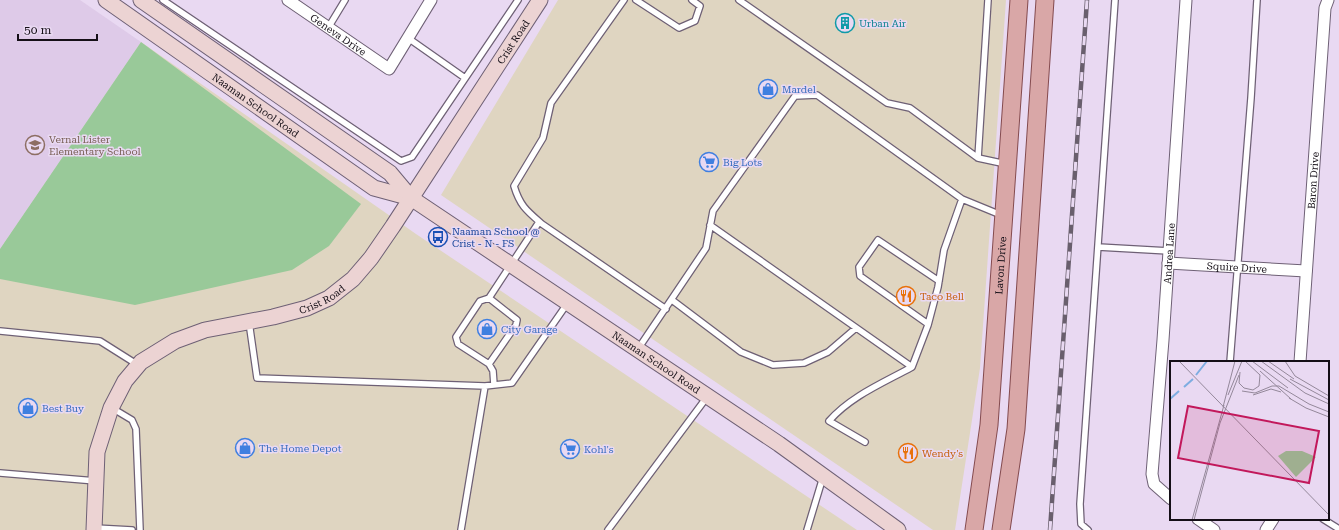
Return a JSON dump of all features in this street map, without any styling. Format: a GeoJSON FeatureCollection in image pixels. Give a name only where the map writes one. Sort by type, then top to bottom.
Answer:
{"type":"FeatureCollection","features":[{"type":"Feature","properties":{"kind":"main road","name":"Naaman School Road"},"geometry":{"type":"LineString","coordinates":[[106,0],[374,188],[411,198]]}},
{"type":"Feature","properties":{"kind":"main road","name":"Naaman School Road"},"geometry":{"type":"LineString","coordinates":[[140,0],[390,173],[411,198],[638,349],[823,475],[898,530]]}},
{"type":"Feature","properties":{"kind":"main road","name":"Crist Road"},"geometry":{"type":"LineString","coordinates":[[94,529],[97,452],[112,408],[125,381],[138,364],[175,341],[205,330],[249,322],[307,308],[329,298],[353,280],[371,258],[540,0]]}},
{"type":"Feature","properties":{"kind":"main road","name":"Lavon Drive"},"geometry":{"type":"LineString","coordinates":[[974,530],[988,425],[1018,0]]}},
{"type":"Feature","properties":{"kind":"main road"},"geometry":{"type":"LineString","coordinates":[[1001,530],[1016,429],[1045,0]]}},
{"type":"Feature","properties":{"kind":"main road"},"geometry":{"type":"LineString","coordinates":[[1003,216],[1031,218]]}},
{"type":"Feature","properties":{"kind":"street","name":"Geneva Drive"},"geometry":{"type":"LineString","coordinates":[[288,0],[389,69],[408,38]]}},
{"type":"Feature","properties":{"kind":"street"},"geometry":{"type":"LineString","coordinates":[[408,38],[431,0]]}},
{"type":"Feature","properties":{"kind":"street","name":"Andrea Lane"},"geometry":{"type":"LineString","coordinates":[[1170,498],[1154,484],[1152,474],[1164,340],[1186,0]]}},
{"type":"Feature","properties":{"kind":"street","name":"Baron Drive"},"geometry":{"type":"LineString","coordinates":[[1300,361],[1325,8],[1328,0]]}},
{"type":"Feature","properties":{"kind":"street","name":"Squire Drive"},"geometry":{"type":"LineString","coordinates":[[1168,264],[1306,271]]}},
{"type":"Feature","properties":{"kind":"street"},"geometry":{"type":"LineString","coordinates":[[1199,520],[1214,530]]}},
{"type":"Feature","properties":{"kind":"street"},"geometry":{"type":"LineString","coordinates":[[1266,530],[1272,520]]}},
{"type":"Feature","properties":{"kind":"lane"},"geometry":{"type":"LineString","coordinates":[[163,0],[401,161],[412,157],[518,0]]}},
{"type":"Feature","properties":{"kind":"lane"},"geometry":{"type":"LineString","coordinates":[[328,28],[345,0]]}},
{"type":"Feature","properties":{"kind":"lane"},"geometry":{"type":"LineString","coordinates":[[624,0],[551,103],[543,138],[514,186],[519,202],[527,212],[539,222],[666,308]]}},
{"type":"Feature","properties":{"kind":"lane"},"geometry":{"type":"LineString","coordinates":[[636,0],[679,28],[695,20],[700,6],[692,0]]}},
{"type":"Feature","properties":{"kind":"lane"},"geometry":{"type":"LineString","coordinates":[[739,0],[887,103],[910,108],[978,158],[1007,164]]}},
{"type":"Feature","properties":{"kind":"lane"},"geometry":{"type":"LineString","coordinates":[[978,158],[988,0]]}},
{"type":"Feature","properties":{"kind":"lane"},"geometry":{"type":"LineString","coordinates":[[1088,530],[1081,524],[1080,511],[1115,0]]}},
{"type":"Feature","properties":{"kind":"lane"},"geometry":{"type":"LineString","coordinates":[[1230,361],[1257,0]]}},
{"type":"Feature","properties":{"kind":"lane"},"geometry":{"type":"LineString","coordinates":[[408,38],[466,78]]}},
{"type":"Feature","properties":{"kind":"lane"},"geometry":{"type":"LineString","coordinates":[[638,349],[706,248],[713,210],[795,96],[817,95],[962,199],[1003,216]]}},
{"type":"Feature","properties":{"kind":"lane"},"geometry":{"type":"LineString","coordinates":[[865,442],[829,421],[840,408],[912,367],[928,324],[939,281],[944,250],[962,199]]}},
{"type":"Feature","properties":{"kind":"lane"},"geometry":{"type":"LineString","coordinates":[[494,385],[493,371],[489,364],[458,344],[456,337],[480,301],[489,298],[539,222]]}},
{"type":"Feature","properties":{"kind":"lane"},"geometry":{"type":"LineString","coordinates":[[710,226],[912,367]]}},
{"type":"Feature","properties":{"kind":"lane"},"geometry":{"type":"LineString","coordinates":[[928,324],[860,276],[859,267],[878,240],[939,281]]}},
{"type":"Feature","properties":{"kind":"lane"},"geometry":{"type":"LineString","coordinates":[[1098,247],[1169,250]]}},
{"type":"Feature","properties":{"kind":"lane"},"geometry":{"type":"LineString","coordinates":[[489,298],[517,320],[516,325],[489,364]]}},
{"type":"Feature","properties":{"kind":"lane"},"geometry":{"type":"LineString","coordinates":[[672,300],[741,352],[773,365],[804,363],[828,352],[856,328]]}},
{"type":"Feature","properties":{"kind":"lane"},"geometry":{"type":"LineString","coordinates":[[249,322],[256,378],[485,386],[512,383],[568,302]]}},
{"type":"Feature","properties":{"kind":"lane"},"geometry":{"type":"LineString","coordinates":[[0,332],[100,342],[138,364]]}},
{"type":"Feature","properties":{"kind":"lane"},"geometry":{"type":"LineString","coordinates":[[461,530],[485,386]]}},
{"type":"Feature","properties":{"kind":"lane"},"geometry":{"type":"LineString","coordinates":[[608,530],[707,396]]}},
{"type":"Feature","properties":{"kind":"lane"},"geometry":{"type":"LineString","coordinates":[[112,408],[132,420],[136,429],[140,530]]}},
{"type":"Feature","properties":{"kind":"lane"},"geometry":{"type":"LineString","coordinates":[[0,473],[96,482]]}},
{"type":"Feature","properties":{"kind":"lane"},"geometry":{"type":"LineString","coordinates":[[814,530],[808,528],[823,475]]}},
{"type":"Feature","properties":{"kind":"lane"},"geometry":{"type":"LineString","coordinates":[[1324,520],[1339,530]]}},
{"type":"Feature","properties":{"kind":"lane"},"geometry":{"type":"LineString","coordinates":[[94,529],[132,530]]}},
{"type":"Feature","properties":{"kind":"shaded area","name":"Vernal Lister Elementary School"},"geometry":{"type":"Polygon","coordinates":[[[0,0],[80,0],[141,42],[0,249],[0,0]]]}},
{"type":"Feature","properties":{"kind":"shaded area"},"geometry":{"type":"Polygon","coordinates":[[[558,0],[1006,0],[980,368],[955,530],[933,530],[441,195],[558,0]]]}},
{"type":"Feature","properties":{"kind":"shaded area"},"geometry":{"type":"Polygon","coordinates":[[[141,42],[416,234],[857,530],[0,530],[0,249],[141,42]]]}},
{"type":"Feature","properties":{"kind":"green space"},"geometry":{"type":"Polygon","coordinates":[[[141,42],[361,204],[329,246],[292,270],[135,305],[0,279],[0,249],[141,42]]]}},
{"type":"Feature","properties":{"kind":"railway"},"geometry":{"type":"LineString","coordinates":[[1050,530],[1087,0]]}},
{"type":"Feature","properties":{"kind":"place","name":"Urban Air"},"geometry":{"type":"Point","coordinates":[845,23]}},
{"type":"Feature","properties":{"kind":"place","name":"Mardel"},"geometry":{"type":"Point","coordinates":[768,89]}},
{"type":"Feature","properties":{"kind":"place","name":"Vernal Lister Elementary School"},"geometry":{"type":"Point","coordinates":[35,145]}},
{"type":"Feature","properties":{"kind":"place","name":"Big Lots"},"geometry":{"type":"Point","coordinates":[709,162]}},
{"type":"Feature","properties":{"kind":"place","name":"Naaman School @ Crist - N - FS"},"geometry":{"type":"Point","coordinates":[438,237]}},
{"type":"Feature","properties":{"kind":"place","name":"Taco Bell"},"geometry":{"type":"Point","coordinates":[906,296]}},
{"type":"Feature","properties":{"kind":"place","name":"City Garage"},"geometry":{"type":"Point","coordinates":[487,329]}},
{"type":"Feature","properties":{"kind":"place","name":"Best Buy"},"geometry":{"type":"Point","coordinates":[28,408]}},
{"type":"Feature","properties":{"kind":"place","name":"The Home Depot"},"geometry":{"type":"Point","coordinates":[245,448]}},
{"type":"Feature","properties":{"kind":"place","name":"Kohl's"},"geometry":{"type":"Point","coordinates":[570,449]}},
{"type":"Feature","properties":{"kind":"place","name":"Wendy's"},"geometry":{"type":"Point","coordinates":[908,453]}}]}
